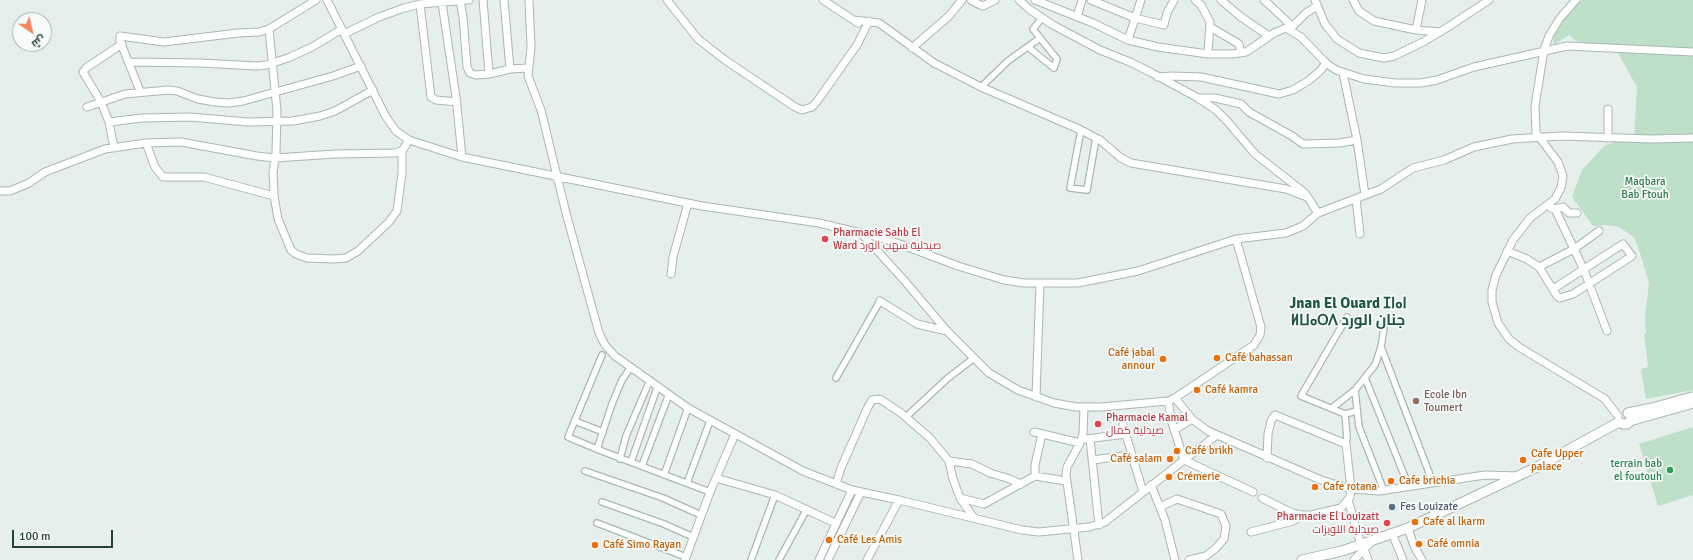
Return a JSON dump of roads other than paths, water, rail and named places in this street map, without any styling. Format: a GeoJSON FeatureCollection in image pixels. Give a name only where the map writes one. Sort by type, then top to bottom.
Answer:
{"type":"FeatureCollection","features":[{"type":"Feature","properties":{"kind":"street"},"geometry":{"type":"LineString","coordinates":[[140,91],[119,38],[122,35],[164,42],[238,33],[259,32],[269,29],[316,0]]}},
{"type":"Feature","properties":{"kind":"street"},"geometry":{"type":"LineString","coordinates":[[327,0],[392,126],[402,136],[409,140],[462,157],[558,177],[688,203],[788,220],[819,223],[902,245],[985,275],[1018,282],[1078,283],[1128,274],[1236,239],[1292,231],[1303,226],[1318,213],[1384,187],[1411,169],[1444,160],[1474,148],[1512,139],[1565,136],[1670,140],[1693,138]]}},
{"type":"Feature","properties":{"kind":"street"},"geometry":{"type":"LineString","coordinates":[[460,0],[469,72],[474,74],[489,74],[510,69],[528,68]]}},
{"type":"Feature","properties":{"kind":"street"},"geometry":{"type":"LineString","coordinates":[[129,62],[201,63],[256,66],[273,63],[343,32],[404,8],[420,4],[469,0]]}},
{"type":"Feature","properties":{"kind":"street"},"geometry":{"type":"LineString","coordinates":[[483,0],[489,74]]}},
{"type":"Feature","properties":{"kind":"street"},"geometry":{"type":"LineString","coordinates":[[504,0],[510,69]]}},
{"type":"Feature","properties":{"kind":"street"},"geometry":{"type":"LineString","coordinates":[[529,0],[531,47],[528,68],[529,79],[541,110],[599,333],[610,352],[619,360],[710,422],[803,471],[852,490],[900,500],[1022,530],[1046,532],[1074,530],[1099,525],[1111,518],[1151,485],[1217,436]]}},
{"type":"Feature","properties":{"kind":"street"},"geometry":{"type":"LineString","coordinates":[[667,0],[692,33],[702,42],[725,60],[795,107],[802,110],[812,107],[818,100],[858,45],[869,21]]}},
{"type":"Feature","properties":{"kind":"street"},"geometry":{"type":"LineString","coordinates":[[823,0],[866,29]]}},
{"type":"Feature","properties":{"kind":"street"},"geometry":{"type":"LineString","coordinates":[[971,0],[983,6],[995,0]]}},
{"type":"Feature","properties":{"kind":"street"},"geometry":{"type":"LineString","coordinates":[[1019,0],[1042,18],[1094,47],[1130,62],[1198,98],[1221,114],[1255,154],[1300,188],[1309,198],[1318,213]]}},
{"type":"Feature","properties":{"kind":"street"},"geometry":{"type":"LineString","coordinates":[[1034,0],[1128,40],[1158,47],[1208,54],[1241,53],[1252,49],[1269,36],[1283,28],[1290,28],[1316,3],[1325,24],[1337,39],[1352,49],[1370,56],[1384,58],[1394,56],[1440,32],[1489,0]]}},
{"type":"Feature","properties":{"kind":"street"},"geometry":{"type":"LineString","coordinates":[[1077,17],[1082,0]]}},
{"type":"Feature","properties":{"kind":"street"},"geometry":{"type":"LineString","coordinates":[[1091,0],[1135,18],[1164,25],[1167,13],[1174,0]]}},
{"type":"Feature","properties":{"kind":"street"},"geometry":{"type":"LineString","coordinates":[[1128,40],[1141,0]]}},
{"type":"Feature","properties":{"kind":"street"},"geometry":{"type":"LineString","coordinates":[[1195,0],[1201,5],[1210,22],[1208,54]]}},
{"type":"Feature","properties":{"kind":"street"},"geometry":{"type":"LineString","coordinates":[[1221,0],[1241,17],[1269,36]]}},
{"type":"Feature","properties":{"kind":"street"},"geometry":{"type":"LineString","coordinates":[[1264,0],[1326,63],[1343,73],[1381,82],[1421,83],[1437,80],[1474,67],[1544,50],[1576,46],[1693,52]]}},
{"type":"Feature","properties":{"kind":"street"},"geometry":{"type":"LineString","coordinates":[[1353,0],[1359,11],[1374,21],[1416,30],[1440,32]]}},
{"type":"Feature","properties":{"kind":"street"},"geometry":{"type":"LineString","coordinates":[[1416,30],[1422,0]]}},
{"type":"Feature","properties":{"kind":"street"},"geometry":{"type":"LineString","coordinates":[[1576,0],[1555,25],[1544,50],[1535,106],[1535,129],[1538,137],[1558,162],[1563,176],[1563,182],[1559,193],[1546,206],[1530,218],[1507,251],[1496,275],[1492,290],[1493,308],[1501,329],[1509,339],[1519,347],[1605,399],[1624,417]]}},
{"type":"Feature","properties":{"kind":"street"},"geometry":{"type":"LineString","coordinates":[[912,48],[949,16],[959,1]]}},
{"type":"Feature","properties":{"kind":"street"},"geometry":{"type":"LineString","coordinates":[[442,3],[457,102],[462,157]]}},
{"type":"Feature","properties":{"kind":"street"},"geometry":{"type":"LineString","coordinates":[[420,4],[431,96],[436,100],[457,102]]}},
{"type":"Feature","properties":{"kind":"street"},"geometry":{"type":"LineString","coordinates":[[1028,47],[1054,68],[1057,59],[1033,29],[1042,18]]}},
{"type":"Feature","properties":{"kind":"street"},"geometry":{"type":"LineString","coordinates":[[854,20],[879,23],[934,63],[981,87],[1082,130],[1096,138],[1121,158],[1131,163],[1286,190],[1309,198]]}},
{"type":"Feature","properties":{"kind":"street"},"geometry":{"type":"LineString","coordinates":[[1210,27],[1239,44],[1241,53]]}},
{"type":"Feature","properties":{"kind":"street"},"geometry":{"type":"LineString","coordinates":[[269,29],[276,92],[277,122],[273,179],[274,196],[278,219],[291,250],[296,254],[308,258],[333,259],[352,256],[389,222],[397,211],[402,173],[402,151],[409,140]]}},
{"type":"Feature","properties":{"kind":"street"},"geometry":{"type":"LineString","coordinates":[[981,87],[1008,61],[1040,38]]}},
{"type":"Feature","properties":{"kind":"street"},"geometry":{"type":"LineString","coordinates":[[114,148],[109,122],[101,102],[83,74],[84,70],[122,44]]}},
{"type":"Feature","properties":{"kind":"street"},"geometry":{"type":"LineString","coordinates":[[1158,77],[1172,76],[1201,78],[1279,94],[1293,90],[1308,81],[1326,63]]}},
{"type":"Feature","properties":{"kind":"street"},"geometry":{"type":"LineString","coordinates":[[87,107],[125,94],[140,91],[168,90],[177,91],[198,99],[229,103],[243,101],[361,66]]}},
{"type":"Feature","properties":{"kind":"street"},"geometry":{"type":"LineString","coordinates":[[1343,73],[1358,140],[1365,195]]}},
{"type":"Feature","properties":{"kind":"street"},"geometry":{"type":"LineString","coordinates":[[109,122],[142,118],[190,117],[248,122],[277,122],[320,116],[335,111],[373,90]]}},
{"type":"Feature","properties":{"kind":"street"},"geometry":{"type":"LineString","coordinates":[[1198,98],[1215,98],[1241,104],[1248,112],[1292,136],[1303,144],[1339,143],[1358,140]]}},
{"type":"Feature","properties":{"kind":"street"},"geometry":{"type":"LineString","coordinates":[[1608,109],[1608,138]]}},
{"type":"Feature","properties":{"kind":"street"},"geometry":{"type":"LineString","coordinates":[[1082,130],[1070,188],[1087,190],[1096,138]]}},
{"type":"Feature","properties":{"kind":"street"},"geometry":{"type":"LineString","coordinates":[[0,191],[10,191],[29,183],[45,172],[92,154],[114,148],[146,143],[181,142],[275,158],[402,151]]}},
{"type":"Feature","properties":{"kind":"street"},"geometry":{"type":"LineString","coordinates":[[146,143],[155,167],[163,177],[204,177],[274,196]]}},
{"type":"Feature","properties":{"kind":"street"},"geometry":{"type":"LineString","coordinates":[[1356,199],[1360,234]]}},
{"type":"Feature","properties":{"kind":"street"},"geometry":{"type":"LineString","coordinates":[[670,274],[673,257],[688,203]]}},
{"type":"Feature","properties":{"kind":"street"},"geometry":{"type":"LineString","coordinates":[[1546,206],[1555,209],[1563,207],[1569,213],[1577,213]]}},
{"type":"Feature","properties":{"kind":"street"},"geometry":{"type":"LineString","coordinates":[[1555,209],[1590,283],[1607,331]]}},
{"type":"Feature","properties":{"kind":"street"},"geometry":{"type":"LineString","coordinates":[[1539,267],[1574,249],[1599,231]]}},
{"type":"Feature","properties":{"kind":"street"},"geometry":{"type":"LineString","coordinates":[[861,233],[947,330],[989,372],[1003,382],[1036,397],[1061,404],[1084,407],[1120,406],[1172,400],[1251,348],[1259,338],[1261,327],[1236,239]]}},
{"type":"Feature","properties":{"kind":"street"},"geometry":{"type":"LineString","coordinates":[[1507,251],[1527,259],[1539,267],[1557,296],[1560,298],[1565,297],[1590,283],[1632,256],[1623,244],[1553,289]]}},
{"type":"Feature","properties":{"kind":"street"},"geometry":{"type":"LineString","coordinates":[[1036,397],[1040,283]]}},
{"type":"Feature","properties":{"kind":"street"},"geometry":{"type":"LineString","coordinates":[[836,378],[880,301],[910,321],[928,327],[947,330]]}},
{"type":"Feature","properties":{"kind":"street"},"geometry":{"type":"LineString","coordinates":[[1347,318],[1301,396],[1345,414],[1357,411]]}},
{"type":"Feature","properties":{"kind":"street"},"geometry":{"type":"LineString","coordinates":[[1332,408],[1355,390],[1375,364],[1381,347],[1384,327]]}},
{"type":"Feature","properties":{"kind":"street"},"geometry":{"type":"LineString","coordinates":[[1381,347],[1433,483]]}},
{"type":"Feature","properties":{"kind":"street"},"geometry":{"type":"LineString","coordinates":[[602,355],[568,437],[620,459],[710,492]]}},
{"type":"Feature","properties":{"kind":"street"},"geometry":{"type":"LineString","coordinates":[[906,417],[948,378],[974,358]]}},
{"type":"Feature","properties":{"kind":"street"},"geometry":{"type":"LineString","coordinates":[[599,450],[598,446],[620,385],[631,367]]}},
{"type":"Feature","properties":{"kind":"street"},"geometry":{"type":"LineString","coordinates":[[1365,378],[1409,487]]}},
{"type":"Feature","properties":{"kind":"street"},"geometry":{"type":"LineString","coordinates":[[620,459],[626,436],[650,380]]}},
{"type":"Feature","properties":{"kind":"street"},"geometry":{"type":"LineString","coordinates":[[631,462],[657,388]]}},
{"type":"Feature","properties":{"kind":"street"},"geometry":{"type":"LineString","coordinates":[[1355,390],[1359,427],[1384,491]]}},
{"type":"Feature","properties":{"kind":"street"},"geometry":{"type":"LineString","coordinates":[[642,466],[668,394]]}},
{"type":"Feature","properties":{"kind":"street"},"geometry":{"type":"LineString","coordinates":[[1302,560],[1362,547],[1392,533],[1408,528],[1536,467],[1624,417],[1693,397]]}},
{"type":"Feature","properties":{"kind":"street"},"geometry":{"type":"LineString","coordinates":[[836,484],[849,448],[870,402],[875,399],[880,399],[906,417],[930,438],[949,461],[953,480],[960,498],[974,518]]}},
{"type":"Feature","properties":{"kind":"street"},"geometry":{"type":"LineString","coordinates":[[1172,400],[1192,419],[1217,436],[1322,480],[1351,489],[1372,492],[1485,475],[1518,476]]}},
{"type":"Feature","properties":{"kind":"street"},"geometry":{"type":"LineString","coordinates":[[1172,400],[1172,423],[1184,460],[1253,492]]}},
{"type":"Feature","properties":{"kind":"street"},"geometry":{"type":"LineString","coordinates":[[1624,417],[1693,403]]}},
{"type":"Feature","properties":{"kind":"street"},"geometry":{"type":"LineString","coordinates":[[1078,560],[1066,481],[1067,467],[1081,441],[1084,407]]}},
{"type":"Feature","properties":{"kind":"street"},"geometry":{"type":"LineString","coordinates":[[664,475],[688,408]]}},
{"type":"Feature","properties":{"kind":"street"},"geometry":{"type":"LineString","coordinates":[[1262,498],[1292,513],[1302,515],[1311,515],[1335,510],[1343,506],[1348,500],[1351,489],[1346,444],[1345,414]]}},
{"type":"Feature","properties":{"kind":"street"},"geometry":{"type":"LineString","coordinates":[[1267,458],[1268,434],[1271,421],[1275,415],[1346,444]]}},
{"type":"Feature","properties":{"kind":"street"},"geometry":{"type":"LineString","coordinates":[[1174,430],[1192,419]]}},
{"type":"Feature","properties":{"kind":"street"},"geometry":{"type":"LineString","coordinates":[[575,421],[603,432]]}},
{"type":"Feature","properties":{"kind":"street"},"geometry":{"type":"LineString","coordinates":[[686,483],[710,422]]}},
{"type":"Feature","properties":{"kind":"street"},"geometry":{"type":"LineString","coordinates":[[1123,425],[1131,455],[1144,492]]}},
{"type":"Feature","properties":{"kind":"street"},"geometry":{"type":"LineString","coordinates":[[1034,432],[1081,441],[1090,438],[1126,434]]}},
{"type":"Feature","properties":{"kind":"street"},"geometry":{"type":"LineString","coordinates":[[597,523],[686,559],[710,492],[735,434]]}},
{"type":"Feature","properties":{"kind":"street"},"geometry":{"type":"LineString","coordinates":[[1035,476],[1035,465],[1042,434]]}},
{"type":"Feature","properties":{"kind":"street"},"geometry":{"type":"LineString","coordinates":[[1090,438],[1099,525]]}},
{"type":"Feature","properties":{"kind":"street"},"geometry":{"type":"LineString","coordinates":[[1092,460],[1131,455]]}},
{"type":"Feature","properties":{"kind":"street"},"geometry":{"type":"LineString","coordinates":[[949,461],[972,464],[990,473],[1010,479],[1020,484]]}},
{"type":"Feature","properties":{"kind":"street"},"geometry":{"type":"LineString","coordinates":[[585,471],[663,498],[701,515]]}},
{"type":"Feature","properties":{"kind":"street"},"geometry":{"type":"LineString","coordinates":[[960,498],[984,504],[1035,476],[1066,481]]}},
{"type":"Feature","properties":{"kind":"street"},"geometry":{"type":"LineString","coordinates":[[716,478],[775,495],[836,523]]}},
{"type":"Feature","properties":{"kind":"street"},"geometry":{"type":"LineString","coordinates":[[1151,485],[1165,520],[1175,560]]}},
{"type":"Feature","properties":{"kind":"street"},"geometry":{"type":"LineString","coordinates":[[818,560],[852,490]]}},
{"type":"Feature","properties":{"kind":"street"},"geometry":{"type":"LineString","coordinates":[[828,560],[861,492]]}},
{"type":"Feature","properties":{"kind":"street"},"geometry":{"type":"LineString","coordinates":[[751,560],[775,495]]}},
{"type":"Feature","properties":{"kind":"street"},"geometry":{"type":"LineString","coordinates":[[1160,507],[1177,499],[1221,514],[1226,526],[1224,539],[1206,556],[1189,560]]}},
{"type":"Feature","properties":{"kind":"street"},"geometry":{"type":"LineString","coordinates":[[867,560],[900,500]]}},
{"type":"Feature","properties":{"kind":"street"},"geometry":{"type":"LineString","coordinates":[[1348,500],[1362,547],[1368,560]]}},
{"type":"Feature","properties":{"kind":"street"},"geometry":{"type":"LineString","coordinates":[[602,502],[664,524],[693,537]]}},
{"type":"Feature","properties":{"kind":"street"},"geometry":{"type":"LineString","coordinates":[[779,560],[807,509]]}},
{"type":"Feature","properties":{"kind":"street"},"geometry":{"type":"LineString","coordinates":[[1251,532],[1293,521],[1302,515]]}},
{"type":"Feature","properties":{"kind":"street"},"geometry":{"type":"LineString","coordinates":[[1408,528],[1422,560]]}},
{"type":"Feature","properties":{"kind":"street"},"geometry":{"type":"LineString","coordinates":[[1392,533],[1402,560]]}},
{"type":"Feature","properties":{"kind":"street"},"geometry":{"type":"LineString","coordinates":[[1354,560],[1362,547]]}},
{"type":"Feature","properties":{"kind":"place","name":"Pharmacie Sahb El Ward صيدلية سهب الورد"},"geometry":{"type":"Point","coordinates":[825,239]}},
{"type":"Feature","properties":{"kind":"place","name":"Café bahassan"},"geometry":{"type":"Point","coordinates":[1217,358]}},
{"type":"Feature","properties":{"kind":"place","name":"Café jabal annour"},"geometry":{"type":"Point","coordinates":[1163,359]}},
{"type":"Feature","properties":{"kind":"place","name":"Café kamra"},"geometry":{"type":"Point","coordinates":[1197,390]}},
{"type":"Feature","properties":{"kind":"place","name":"Ecole Ibn Toumert"},"geometry":{"type":"Point","coordinates":[1416,401]}},
{"type":"Feature","properties":{"kind":"place","name":"Pharmacie Kamal صيدلية كمال"},"geometry":{"type":"Point","coordinates":[1098,424]}},
{"type":"Feature","properties":{"kind":"place","name":"Café brikh"},"geometry":{"type":"Point","coordinates":[1177,451]}},
{"type":"Feature","properties":{"kind":"place","name":"Café salam"},"geometry":{"type":"Point","coordinates":[1170,459]}},
{"type":"Feature","properties":{"kind":"place","name":"Cafe Upper palace"},"geometry":{"type":"Point","coordinates":[1523,460]}},
{"type":"Feature","properties":{"kind":"place","name":"terrain bab el foutouh"},"geometry":{"type":"Point","coordinates":[1670,470]}},
{"type":"Feature","properties":{"kind":"place","name":"Crémerie"},"geometry":{"type":"Point","coordinates":[1169,477]}},
{"type":"Feature","properties":{"kind":"place","name":"Cafe brichia"},"geometry":{"type":"Point","coordinates":[1391,481]}},
{"type":"Feature","properties":{"kind":"place","name":"Cafe rotana"},"geometry":{"type":"Point","coordinates":[1315,487]}},
{"type":"Feature","properties":{"kind":"place","name":"Fes Louizate"},"geometry":{"type":"Point","coordinates":[1392,507]}},
{"type":"Feature","properties":{"kind":"place","name":"Cafe al lkarm"},"geometry":{"type":"Point","coordinates":[1415,522]}},
{"type":"Feature","properties":{"kind":"place","name":"Pharmacie El Louizatt صيدلية اللويزات"},"geometry":{"type":"Point","coordinates":[1387,523]}},
{"type":"Feature","properties":{"kind":"place","name":"Café Les Amis"},"geometry":{"type":"Point","coordinates":[829,540]}},
{"type":"Feature","properties":{"kind":"place","name":"Café omnia"},"geometry":{"type":"Point","coordinates":[1419,544]}},
{"type":"Feature","properties":{"kind":"place","name":"Café Simo Rayan"},"geometry":{"type":"Point","coordinates":[595,545]}},
{"type":"Feature","properties":{"kind":"district","name":"Jnan El Ouard ⵊⵏⴰⵏ ⵍⵡⴰⵔⴷ جنان الورد"},"geometry":{"type":"Point","coordinates":[1348,312]}},
{"type":"Feature","properties":{"kind":"park label","name":"Maqbara Bab Ftouh"},"geometry":{"type":"Point","coordinates":[1645,188]}}]}
